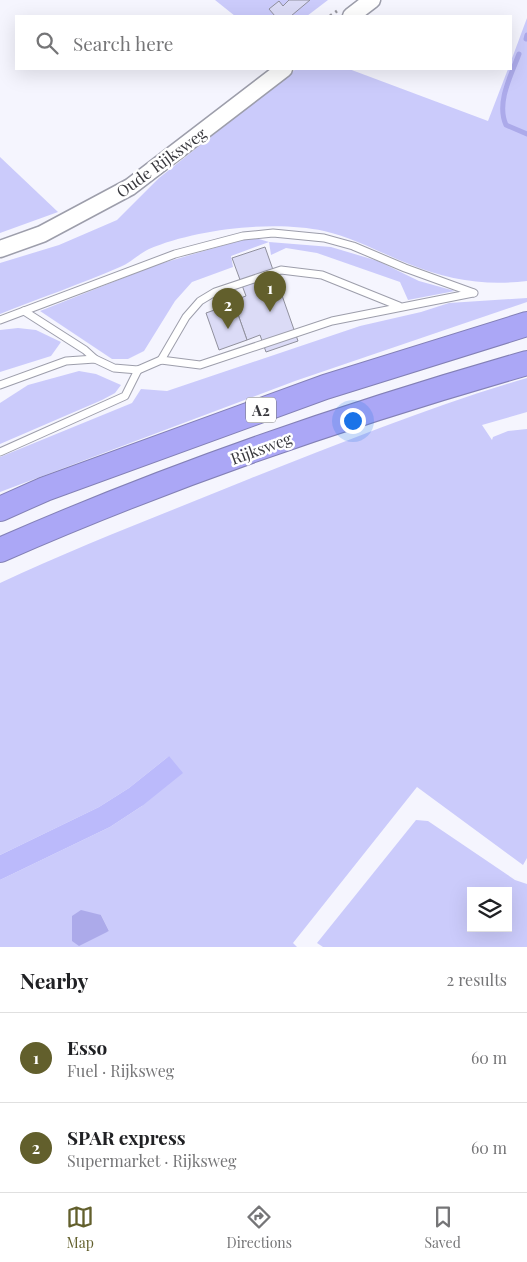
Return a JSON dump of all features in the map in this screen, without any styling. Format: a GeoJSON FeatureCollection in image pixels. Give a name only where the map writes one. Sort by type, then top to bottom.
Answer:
{"type":"FeatureCollection","features":[{"type":"Feature","properties":{"kind":"highway","name":"A2"},"geometry":{"type":"LineString","coordinates":[[0,509],[54,486],[325,386],[527,324]]}},
{"type":"Feature","properties":{"kind":"highway","name":"Rijksweg"},"geometry":{"type":"LineString","coordinates":[[0,550],[155,486],[279,441],[527,363]]}},
{"type":"Feature","properties":{"kind":"street"},"geometry":{"type":"LineString","coordinates":[[352,15],[372,0]]}},
{"type":"Feature","properties":{"kind":"street","name":"Oude Rijksweg"},"geometry":{"type":"LineString","coordinates":[[0,249],[42,234],[137,182],[283,70]]}},
{"type":"Feature","properties":{"kind":"lane"},"geometry":{"type":"LineString","coordinates":[[0,320],[175,254],[243,236],[273,233],[324,238],[353,246],[405,268],[474,293],[399,306],[332,321],[215,362],[200,365],[161,360],[138,370],[114,368],[95,359],[85,350],[24,311]]}},
{"type":"Feature","properties":{"kind":"lane"},"geometry":{"type":"LineString","coordinates":[[161,360],[186,317],[200,301],[224,289],[281,270],[322,275],[399,306]]}},
{"type":"Feature","properties":{"kind":"lane"},"geometry":{"type":"LineString","coordinates":[[0,386],[66,361],[95,359]]}},
{"type":"Feature","properties":{"kind":"lane"},"geometry":{"type":"LineString","coordinates":[[0,452],[125,396],[138,370]]}},
{"type":"Feature","properties":{"kind":"shaded area"},"geometry":{"type":"Polygon","coordinates":[[[215,0],[328,0],[308,15],[234,15],[215,0]]]}},
{"type":"Feature","properties":{"kind":"shaded area"},"geometry":{"type":"Polygon","coordinates":[[[527,18],[527,281],[497,283],[452,278],[423,270],[357,242],[324,231],[282,226],[235,228],[189,236],[168,242],[149,249],[120,267],[0,314],[0,263],[59,245],[117,220],[159,178],[295,70],[352,70],[488,121],[508,70],[512,70],[512,58],[527,18]]]}},
{"type":"Feature","properties":{"kind":"shaded area"},"geometry":{"type":"Polygon","coordinates":[[[0,157],[58,212],[0,233],[0,157]]]}},
{"type":"Feature","properties":{"kind":"shaded area"},"geometry":{"type":"Polygon","coordinates":[[[252,237],[269,242],[231,256],[233,267],[192,282],[175,301],[144,351],[128,359],[112,359],[40,311],[156,265],[252,237]]]}},
{"type":"Feature","properties":{"kind":"shaded area"},"geometry":{"type":"Polygon","coordinates":[[[269,242],[331,247],[378,261],[419,281],[455,291],[408,300],[400,282],[317,253],[286,248],[271,255],[269,242]]]}},
{"type":"Feature","properties":{"kind":"shaded area"},"geometry":{"type":"Polygon","coordinates":[[[527,298],[527,302],[295,381],[0,492],[0,457],[132,403],[141,389],[167,391],[360,326],[421,312],[449,303],[527,298]]]}},
{"type":"Feature","properties":{"kind":"shaded area"},"geometry":{"type":"Polygon","coordinates":[[[18,328],[36,330],[61,342],[51,356],[0,372],[0,330],[18,328]]]}},
{"type":"Feature","properties":{"kind":"shaded area"},"geometry":{"type":"Polygon","coordinates":[[[79,371],[96,374],[121,385],[115,393],[102,400],[0,444],[0,403],[28,385],[79,371]]]}},
{"type":"Feature","properties":{"kind":"shaded area"},"geometry":{"type":"Polygon","coordinates":[[[527,378],[527,412],[482,425],[492,440],[493,437],[508,431],[527,429],[527,858],[523,865],[417,787],[293,943],[297,947],[0,947],[0,880],[110,827],[142,806],[169,756],[129,788],[99,807],[0,855],[0,583],[92,542],[249,479],[387,426],[527,378]],[[101,915],[72,941],[109,931],[101,915]]]}},
{"type":"Feature","properties":{"kind":"shaded area"},"geometry":{"type":"Polygon","coordinates":[[[169,756],[183,773],[142,806],[110,827],[0,880],[0,855],[99,807],[129,788],[169,756]]]}},
{"type":"Feature","properties":{"kind":"shaded area"},"geometry":{"type":"Polygon","coordinates":[[[416,820],[428,821],[515,880],[527,884],[527,947],[323,947],[317,943],[416,820]]]}},
{"type":"Feature","properties":{"kind":"shaded area"},"geometry":{"type":"Polygon","coordinates":[[[81,910],[101,915],[109,931],[79,946],[72,941],[72,916],[81,910]]]}},
{"type":"Feature","properties":{"kind":"building"},"geometry":{"type":"Polygon","coordinates":[[[289,0],[310,0],[292,15],[274,15],[269,9],[279,1],[283,6],[289,0]]]}},
{"type":"Feature","properties":{"kind":"building"},"geometry":{"type":"Polygon","coordinates":[[[265,247],[298,341],[266,352],[260,335],[247,340],[234,303],[230,305],[229,302],[246,296],[232,258],[265,247]]]}},
{"type":"Feature","properties":{"kind":"building"},"geometry":{"type":"Polygon","coordinates":[[[234,303],[247,340],[219,350],[206,313],[234,303]]]}},
{"type":"Feature","properties":{"kind":"waterway"},"geometry":{"type":"LineString","coordinates":[[526,39],[527,35]]}},
{"type":"Feature","properties":{"kind":"waterway"},"geometry":{"type":"LineString","coordinates":[[519,54],[506,89],[503,116],[506,125],[527,134]]}},
{"type":"Feature","properties":{"kind":"place","name":"Esso"},"geometry":{"type":"Point","coordinates":[270,312]}},
{"type":"Feature","properties":{"kind":"place","name":"SPAR express"},"geometry":{"type":"Point","coordinates":[228,329]}}]}
